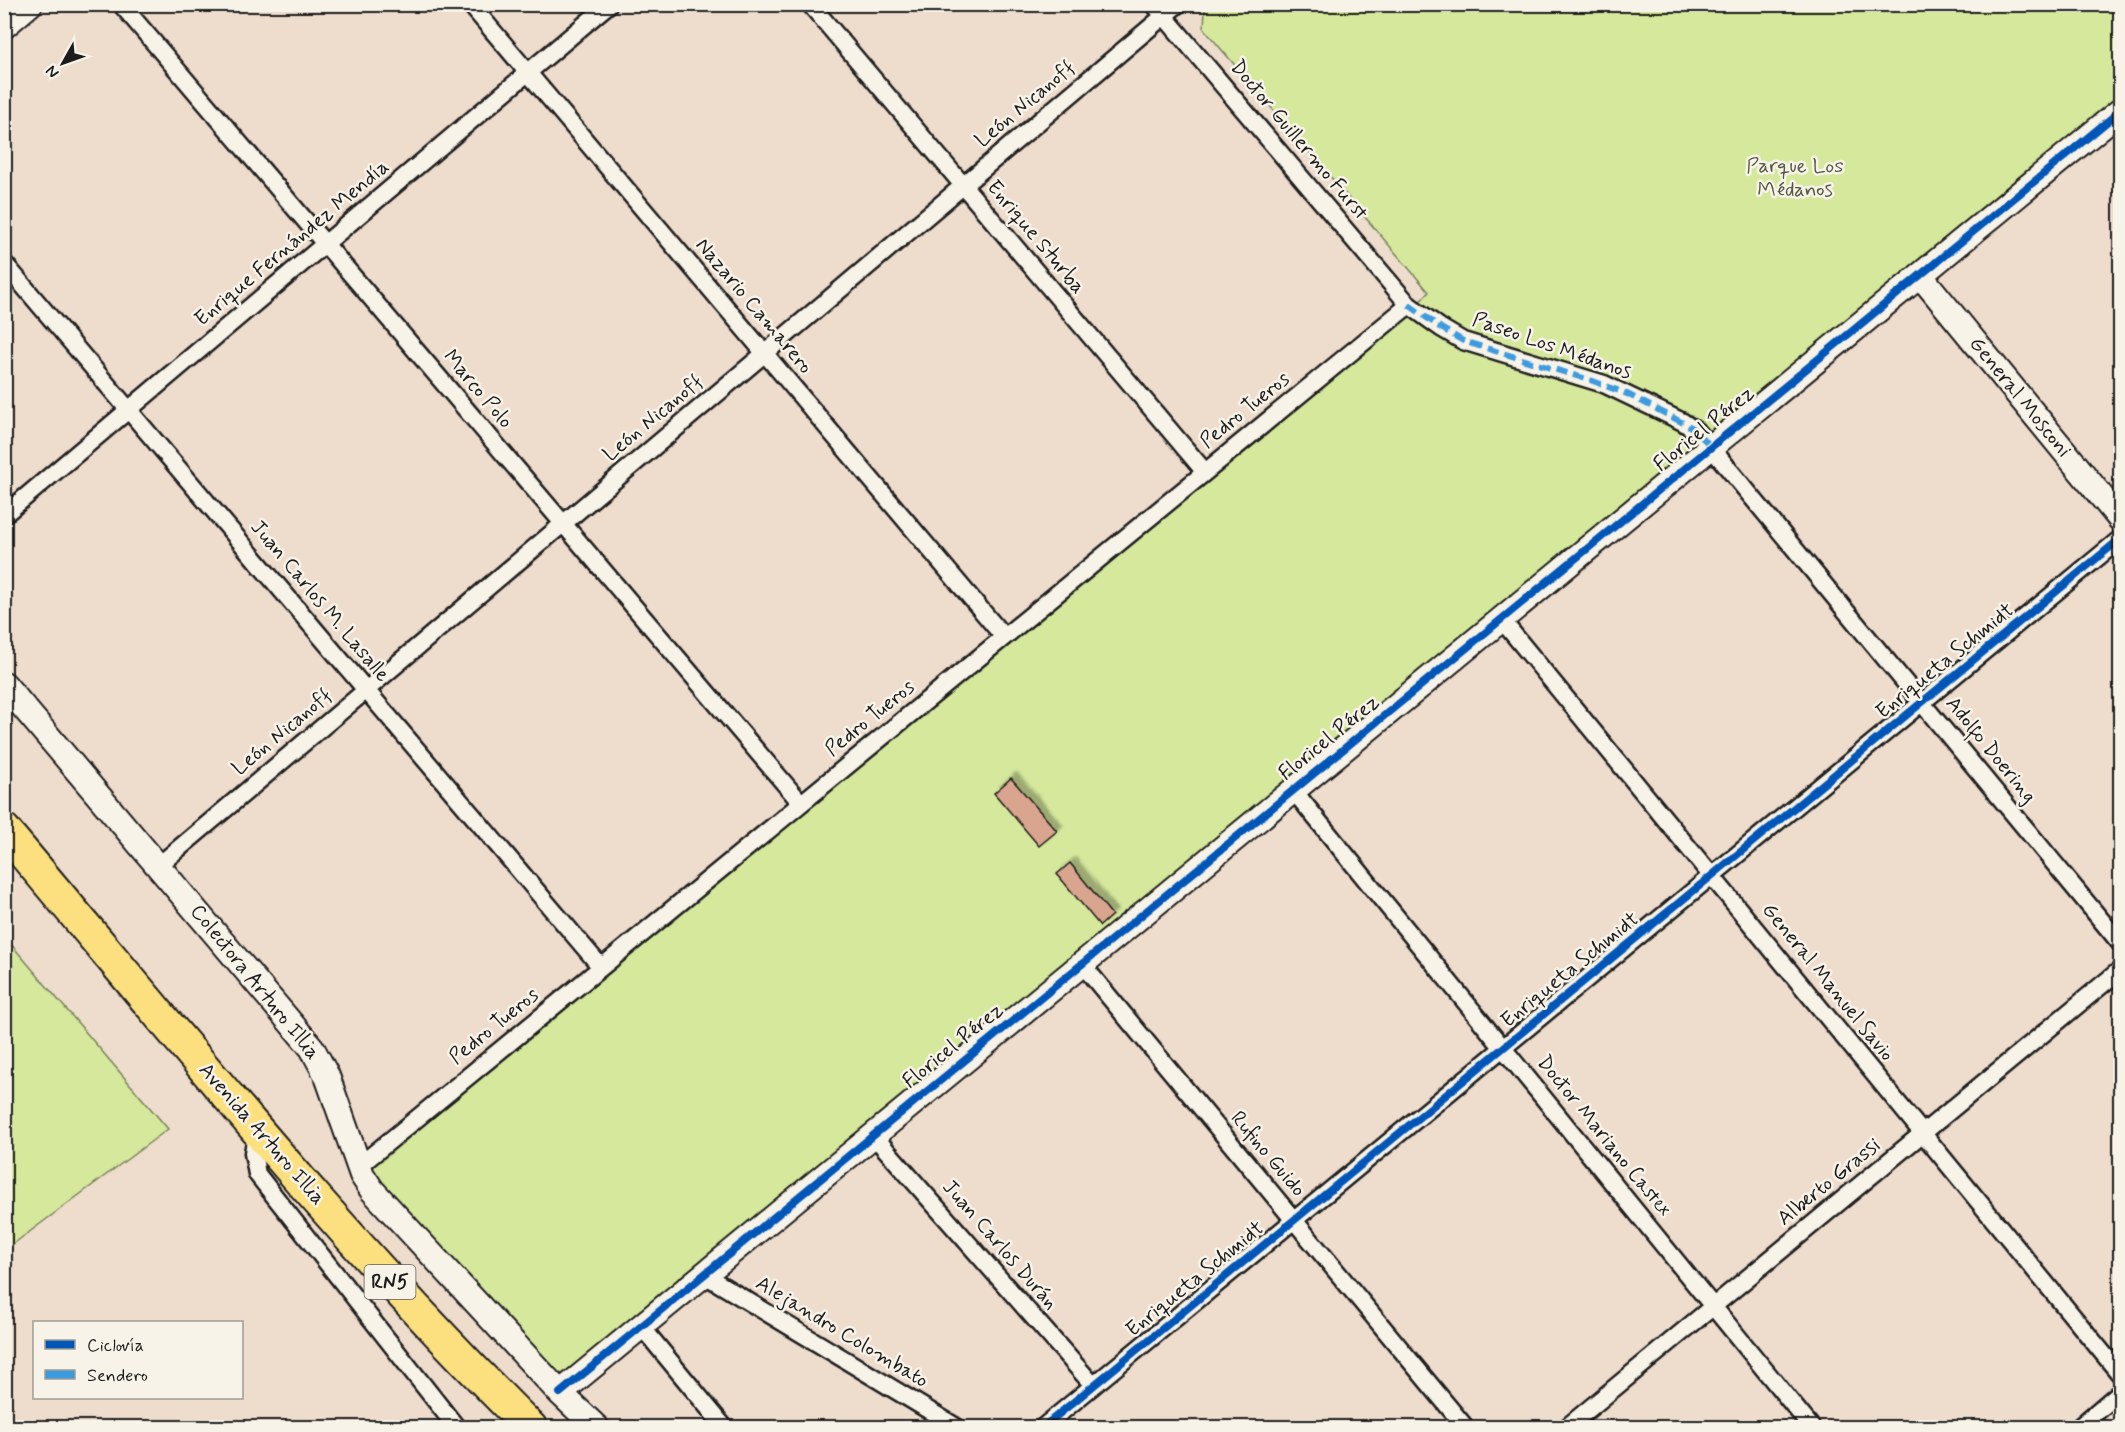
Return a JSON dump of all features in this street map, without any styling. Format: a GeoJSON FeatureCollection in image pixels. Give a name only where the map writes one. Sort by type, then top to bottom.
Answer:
{"type":"FeatureCollection","features":[{"type":"Feature","properties":{"kind":"highway","name":"Avenida Arturo Illia"},"geometry":{"type":"LineString","coordinates":[[4,830],[257,1129],[385,1276],[459,1356],[531,1428]]}},
{"type":"Feature","properties":{"kind":"street"},"geometry":{"type":"LineString","coordinates":[[4,26],[30,4]]}},
{"type":"Feature","properties":{"kind":"street","name":"Marco Polo"},"geometry":{"type":"LineString","coordinates":[[121,4],[801,803]]}},
{"type":"Feature","properties":{"kind":"street","name":"Nazario Camarero"},"geometry":{"type":"LineString","coordinates":[[470,4],[1004,637]]}},
{"type":"Feature","properties":{"kind":"street","name":"Enrique Fernández Mendía"},"geometry":{"type":"LineString","coordinates":[[4,516],[609,4]]}},
{"type":"Feature","properties":{"kind":"street","name":"Enrique Sturba"},"geometry":{"type":"LineString","coordinates":[[810,4],[1205,472]]}},
{"type":"Feature","properties":{"kind":"street","name":"León Nicanoff"},"geometry":{"type":"LineString","coordinates":[[159,866],[963,186],[1159,10],[1178,4]]}},
{"type":"Feature","properties":{"kind":"street","name":"Doctor Guillermo Furst"},"geometry":{"type":"LineString","coordinates":[[1159,10],[1409,304]]}},
{"type":"Feature","properties":{"kind":"street","name":"Floricel Pérez"},"geometry":{"type":"LineString","coordinates":[[560,1393],[2121,111]]}},
{"type":"Feature","properties":{"kind":"street","name":"Juan Carlos M. Lasalle"},"geometry":{"type":"LineString","coordinates":[[4,263],[601,967]]}},
{"type":"Feature","properties":{"kind":"street","name":"General Mosconi"},"geometry":{"type":"LineString","coordinates":[[1920,275],[2121,519]]}},
{"type":"Feature","properties":{"kind":"street","name":"Paseo Los Médanos"},"geometry":{"type":"LineString","coordinates":[[1409,304],[1463,341],[1593,381],[1627,394],[1691,428],[1712,447]]}},
{"type":"Feature","properties":{"kind":"street","name":"Pedro Tueros"},"geometry":{"type":"LineString","coordinates":[[359,1166],[1409,304]]}},
{"type":"Feature","properties":{"kind":"street","name":"Adolfo Doering"},"geometry":{"type":"LineString","coordinates":[[1712,447],[2121,943]]}},
{"type":"Feature","properties":{"kind":"street","name":"Enriqueta Schmidt"},"geometry":{"type":"LineString","coordinates":[[1042,1428],[2121,539]]}},
{"type":"Feature","properties":{"kind":"street","name":"General Manuel Savio"},"geometry":{"type":"LineString","coordinates":[[1501,619],[2121,1374]]}},
{"type":"Feature","properties":{"kind":"street","name":"Colectora Arturo Illia"},"geometry":{"type":"LineString","coordinates":[[4,684],[312,1048],[327,1076],[359,1166],[372,1190],[560,1393],[597,1428]]}},
{"type":"Feature","properties":{"kind":"street","name":"Doctor Mariano Castex"},"geometry":{"type":"LineString","coordinates":[[1293,790],[1812,1428]]}},
{"type":"Feature","properties":{"kind":"street","name":"Rufino Guido"},"geometry":{"type":"LineString","coordinates":[[1082,964],[1466,1428]]}},
{"type":"Feature","properties":{"kind":"street","name":"Alberto Grassi"},"geometry":{"type":"LineString","coordinates":[[1566,1428],[2121,970]]}},
{"type":"Feature","properties":{"kind":"street"},"geometry":{"type":"LineString","coordinates":[[257,1129],[253,1153],[257,1174],[458,1428]]}},
{"type":"Feature","properties":{"kind":"street","name":"Juan Carlos Durán"},"geometry":{"type":"LineString","coordinates":[[873,1135],[1094,1385]]}},
{"type":"Feature","properties":{"kind":"street","name":"Alejandro Colombato"},"geometry":{"type":"LineString","coordinates":[[704,1274],[958,1428]]}},
{"type":"Feature","properties":{"kind":"street"},"geometry":{"type":"LineString","coordinates":[[641,1326],[725,1428]]}},
{"type":"Feature","properties":{"kind":"street"},"geometry":{"type":"LineString","coordinates":[[2078,1428],[2121,1392]]}},
{"type":"Feature","properties":{"kind":"green space","name":"Parque Los Médanos"},"geometry":{"type":"Polygon","coordinates":[[[1210,5],[2120,5],[2120,98],[570,1371],[562,1374],[556,1371],[375,1178],[372,1165],[1399,323],[1429,292],[1204,29],[1205,8],[1210,5]]]}},
{"type":"Feature","properties":{"kind":"green space"},"geometry":{"type":"Polygon","coordinates":[[[4,936],[168,1129],[5,1250],[4,1250],[4,936]]]}},
{"type":"Feature","properties":{"kind":"building"},"geometry":{"type":"Polygon","coordinates":[[[1011,778],[1057,831],[1039,846],[994,793],[1011,778]]]}},
{"type":"Feature","properties":{"kind":"building"},"geometry":{"type":"Polygon","coordinates":[[[1070,863],[1112,915],[1100,926],[1057,874],[1070,863]]]}},
{"type":"Feature","properties":{"kind":"marked path"},"geometry":{"type":"LineString","coordinates":[[1409,305],[1463,341],[1593,381],[1627,394],[1691,427],[1712,447]]}},
{"type":"Feature","properties":{"kind":"cycle path"},"geometry":{"type":"LineString","coordinates":[[560,1393],[2120,111]]}},
{"type":"Feature","properties":{"kind":"cycle path"},"geometry":{"type":"LineString","coordinates":[[1042,1428],[2120,539]]}}]}
